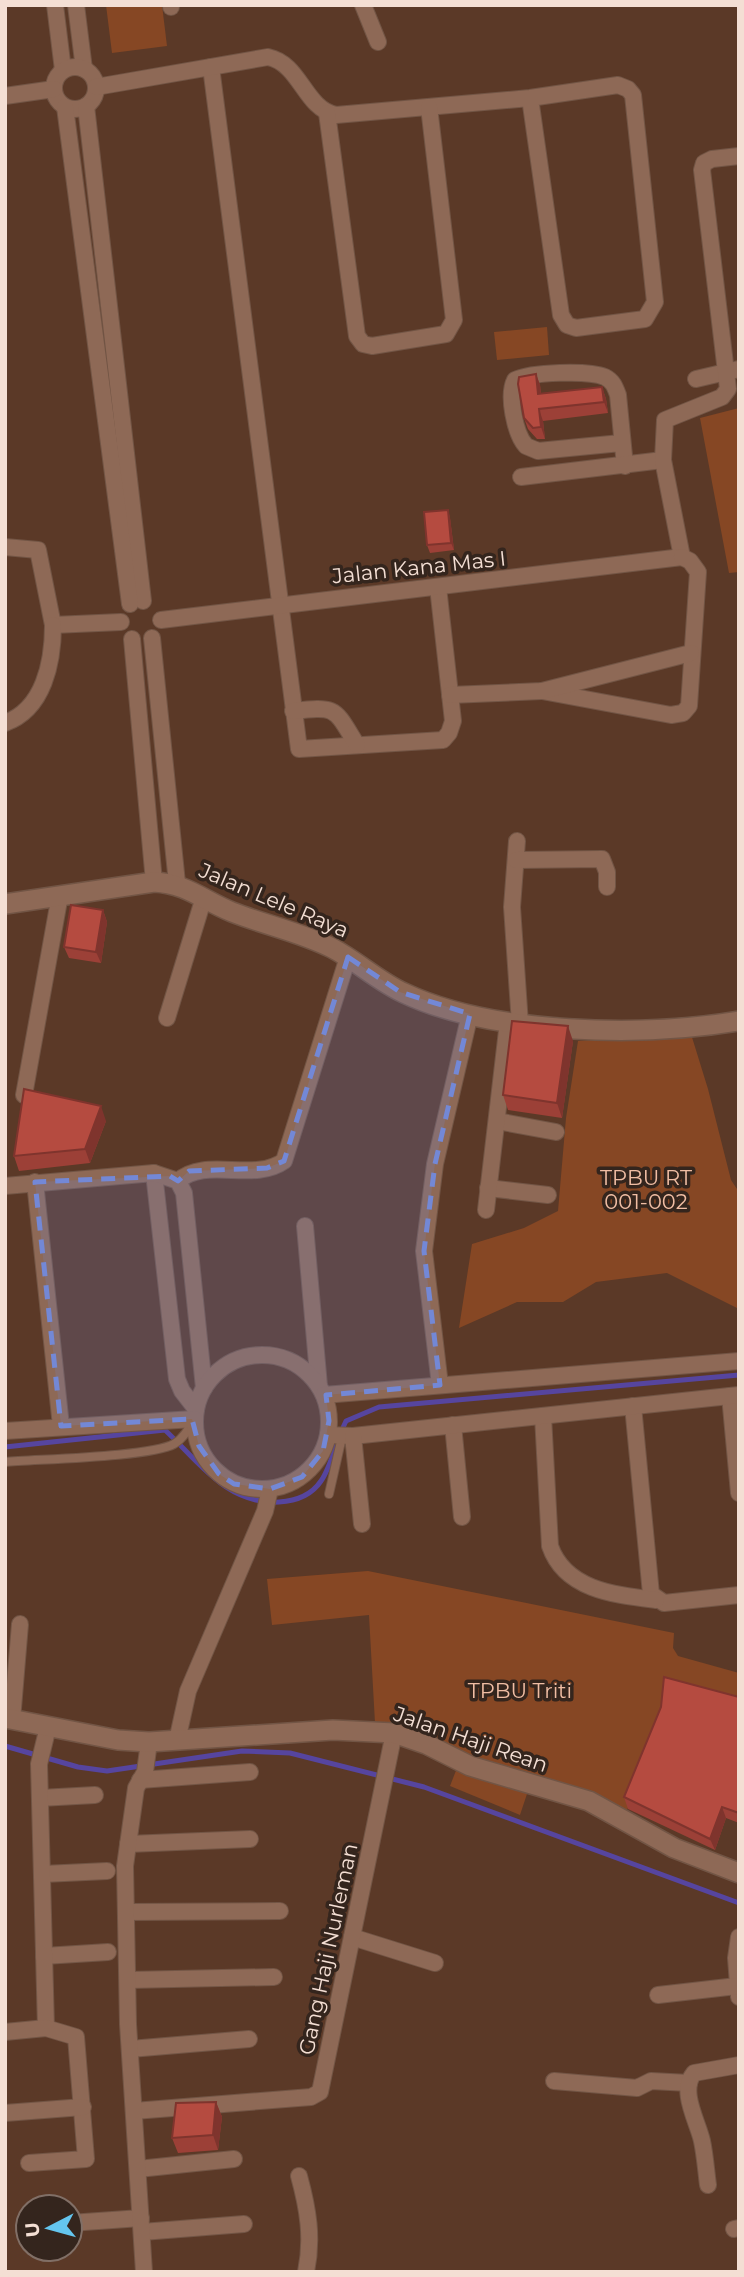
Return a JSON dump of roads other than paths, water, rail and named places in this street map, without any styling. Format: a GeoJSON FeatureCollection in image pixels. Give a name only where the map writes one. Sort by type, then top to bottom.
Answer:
{"type":"FeatureCollection","features":[{"type":"Feature","properties":{"kind":"street"},"geometry":{"type":"LineString","coordinates":[[55,5],[63,70]]}},
{"type":"Feature","properties":{"kind":"street"},"geometry":{"type":"LineString","coordinates":[[65,107],[86,106],[92,101],[96,87],[85,69],[76,5]]}},
{"type":"Feature","properties":{"kind":"street"},"geometry":{"type":"LineString","coordinates":[[363,5],[378,43]]}},
{"type":"Feature","properties":{"kind":"street"},"geometry":{"type":"LineString","coordinates":[[96,87],[268,57],[283,62],[318,107],[327,113],[530,98],[618,85],[628,89],[633,95],[655,302],[652,313],[645,318],[576,328],[567,325],[561,315],[530,98]]}},
{"type":"Feature","properties":{"kind":"street"},"geometry":{"type":"LineString","coordinates":[[85,69],[77,67],[63,70],[58,75],[54,89],[55,96],[65,107],[137,603]]}},
{"type":"Feature","properties":{"kind":"street"},"geometry":{"type":"LineString","coordinates":[[211,67],[299,749],[443,740],[453,721],[438,587]]}},
{"type":"Feature","properties":{"kind":"street"},"geometry":{"type":"LineString","coordinates":[[5,96],[54,89]]}},
{"type":"Feature","properties":{"kind":"street"},"geometry":{"type":"LineString","coordinates":[[86,106],[137,603]]}},
{"type":"Feature","properties":{"kind":"street"},"geometry":{"type":"LineString","coordinates":[[327,113],[357,336],[363,344],[372,346],[446,334],[453,328],[429,107]]}},
{"type":"Feature","properties":{"kind":"street"},"geometry":{"type":"LineString","coordinates":[[542,691],[671,715],[683,713],[689,706],[698,572],[690,561],[682,557],[663,460],[666,421],[722,397],[728,389],[732,370],[702,170],[704,163],[712,159],[739,156]]}},
{"type":"Feature","properties":{"kind":"street"},"geometry":{"type":"LineString","coordinates":[[696,379],[732,370]]}},
{"type":"Feature","properties":{"kind":"street"},"geometry":{"type":"LineString","coordinates":[[621,443],[547,450],[530,449],[520,440],[512,385],[519,378],[589,374],[605,378],[614,384],[618,395],[625,466]]}},
{"type":"Feature","properties":{"kind":"street"},"geometry":{"type":"LineString","coordinates":[[547,450],[551,474]]}},
{"type":"Feature","properties":{"kind":"street"},"geometry":{"type":"LineString","coordinates":[[521,477],[663,460]]}},
{"type":"Feature","properties":{"kind":"street"},"geometry":{"type":"LineString","coordinates":[[5,547],[38,550],[53,625],[48,678],[20,718],[5,723]]}},
{"type":"Feature","properties":{"kind":"street","name":"Jalan Kana Mas I"},"geometry":{"type":"LineString","coordinates":[[161,620],[682,557]]}},
{"type":"Feature","properties":{"kind":"street"},"geometry":{"type":"LineString","coordinates":[[154,882],[132,639],[123,629],[121,622],[122,614],[137,603],[156,607],[161,620],[152,638],[177,883]]}},
{"type":"Feature","properties":{"kind":"street"},"geometry":{"type":"LineString","coordinates":[[53,625],[121,622]]}},
{"type":"Feature","properties":{"kind":"street"},"geometry":{"type":"LineString","coordinates":[[132,639],[152,638]]}},
{"type":"Feature","properties":{"kind":"street"},"geometry":{"type":"LineString","coordinates":[[450,695],[542,691],[691,653]]}},
{"type":"Feature","properties":{"kind":"street"},"geometry":{"type":"LineString","coordinates":[[293,712],[330,709],[337,714],[357,745]]}},
{"type":"Feature","properties":{"kind":"street"},"geometry":{"type":"LineString","coordinates":[[486,1210],[497,1121],[514,1023],[512,907],[517,841]]}},
{"type":"Feature","properties":{"kind":"street"},"geometry":{"type":"LineString","coordinates":[[516,860],[602,859],[607,872],[607,887]]}},
{"type":"Feature","properties":{"kind":"street","name":"Jalan Lele Raya"},"geometry":{"type":"LineString","coordinates":[[5,904],[154,882],[177,883],[230,911],[330,947],[400,992],[435,1006],[514,1023],[596,1030],[739,1021]]}},
{"type":"Feature","properties":{"kind":"street"},"geometry":{"type":"LineString","coordinates":[[24,1095],[60,895]]}},
{"type":"Feature","properties":{"kind":"street"},"geometry":{"type":"LineString","coordinates":[[167,1018],[204,897]]}},
{"type":"Feature","properties":{"kind":"street"},"geometry":{"type":"LineString","coordinates":[[178,1181],[189,1171],[267,1168],[284,1161],[348,957]]}},
{"type":"Feature","properties":{"kind":"street"},"geometry":{"type":"LineString","coordinates":[[440,1385],[424,1251],[435,1164],[470,1014]]}},
{"type":"Feature","properties":{"kind":"street"},"geometry":{"type":"LineString","coordinates":[[497,1121],[556,1132]]}},
{"type":"Feature","properties":{"kind":"street"},"geometry":{"type":"LineString","coordinates":[[155,1173],[177,1379],[195,1414],[199,1446],[219,1474],[234,1484],[252,1489],[270,1489],[302,1477],[323,1451],[341,1436],[734,1396],[739,1493]]}},
{"type":"Feature","properties":{"kind":"street"},"geometry":{"type":"LineString","coordinates":[[5,1186],[155,1173],[178,1181],[184,1193],[204,1388],[195,1414]]}},
{"type":"Feature","properties":{"kind":"street"},"geometry":{"type":"LineString","coordinates":[[35,1182],[61,1426]]}},
{"type":"Feature","properties":{"kind":"street"},"geometry":{"type":"LineString","coordinates":[[488,1188],[548,1195]]}},
{"type":"Feature","properties":{"kind":"street"},"geometry":{"type":"LineString","coordinates":[[305,1226],[321,1391],[341,1436],[362,1524]]}},
{"type":"Feature","properties":{"kind":"street"},"geometry":{"type":"LineString","coordinates":[[204,1388],[228,1364],[261,1354],[294,1363],[321,1391],[629,1372],[739,1361]]}},
{"type":"Feature","properties":{"kind":"street"},"geometry":{"type":"LineString","coordinates":[[633,1406],[651,1594],[656,1600]]}},
{"type":"Feature","properties":{"kind":"street"},"geometry":{"type":"LineString","coordinates":[[5,1432],[195,1414]]}},
{"type":"Feature","properties":{"kind":"street"},"geometry":{"type":"LineString","coordinates":[[543,1416],[551,1546],[561,1570],[609,1593],[664,1603],[739,1595]]}},
{"type":"Feature","properties":{"kind":"street"},"geometry":{"type":"LineString","coordinates":[[453,1425],[462,1517]]}},
{"type":"Feature","properties":{"kind":"street"},"geometry":{"type":"LineString","coordinates":[[177,1741],[188,1691],[265,1511],[270,1489]]}},
{"type":"Feature","properties":{"kind":"street"},"geometry":{"type":"LineString","coordinates":[[9,1719],[20,1624]]}},
{"type":"Feature","properties":{"kind":"street","name":"Jalan Haji Rean"},"geometry":{"type":"LineString","coordinates":[[9,1719],[118,1740],[145,1762],[177,1741],[332,1730],[394,1733],[426,1744],[470,1766],[589,1801],[674,1848],[739,1874]]}},
{"type":"Feature","properties":{"kind":"street"},"geometry":{"type":"LineString","coordinates":[[46,2028],[39,1764],[48,1727]]}},
{"type":"Feature","properties":{"kind":"street","name":"Gang Haji Nurleman"},"geometry":{"type":"LineString","coordinates":[[134,2112],[239,2105],[311,2097],[320,2092],[394,1733]]}},
{"type":"Feature","properties":{"kind":"street"},"geometry":{"type":"LineString","coordinates":[[144,2272],[130,2049],[125,1866],[145,1762],[250,1772]]}},
{"type":"Feature","properties":{"kind":"street"},"geometry":{"type":"LineString","coordinates":[[40,1798],[95,1795]]}},
{"type":"Feature","properties":{"kind":"street"},"geometry":{"type":"LineString","coordinates":[[128,1844],[250,1839]]}},
{"type":"Feature","properties":{"kind":"street"},"geometry":{"type":"LineString","coordinates":[[43,1874],[107,1871]]}},
{"type":"Feature","properties":{"kind":"street"},"geometry":{"type":"LineString","coordinates":[[127,1912],[280,1910]]}},
{"type":"Feature","properties":{"kind":"street"},"geometry":{"type":"LineString","coordinates":[[352,1937],[435,1963]]}},
{"type":"Feature","properties":{"kind":"street"},"geometry":{"type":"LineString","coordinates":[[658,1995],[738,1991],[739,1937]]}},
{"type":"Feature","properties":{"kind":"street"},"geometry":{"type":"LineString","coordinates":[[44,1956],[108,1952]]}},
{"type":"Feature","properties":{"kind":"street"},"geometry":{"type":"LineString","coordinates":[[128,1980],[274,1977]]}},
{"type":"Feature","properties":{"kind":"street"},"geometry":{"type":"LineString","coordinates":[[5,2032],[46,2028],[76,2037],[86,2159],[29,2163]]}},
{"type":"Feature","properties":{"kind":"street"},"geometry":{"type":"LineString","coordinates":[[130,2049],[249,2039]]}},
{"type":"Feature","properties":{"kind":"street"},"geometry":{"type":"LineString","coordinates":[[708,2185],[702,2140],[693,2116],[689,2083],[694,2073],[739,2065]]}},
{"type":"Feature","properties":{"kind":"street"},"geometry":{"type":"LineString","coordinates":[[554,2081],[637,2088],[651,2081],[689,2083]]}},
{"type":"Feature","properties":{"kind":"street"},"geometry":{"type":"LineString","coordinates":[[5,2113],[83,2107]]}},
{"type":"Feature","properties":{"kind":"street"},"geometry":{"type":"LineString","coordinates":[[138,2169],[234,2159]]}},
{"type":"Feature","properties":{"kind":"street"},"geometry":{"type":"LineString","coordinates":[[299,2176],[309,2219],[311,2247],[306,2272]]}},
{"type":"Feature","properties":{"kind":"street"},"geometry":{"type":"LineString","coordinates":[[84,2223],[244,2224]]}},
{"type":"Feature","properties":{"kind":"lane"},"geometry":{"type":"LineString","coordinates":[[5,1462],[172,1446],[183,1438],[195,1414]]}},
{"type":"Feature","properties":{"kind":"lane"},"geometry":{"type":"LineString","coordinates":[[329,1494],[341,1436]]}},
{"type":"Feature","properties":{"kind":"waterway"},"geometry":{"type":"LineString","coordinates":[[5,1447],[165,1430],[202,1468],[229,1489],[244,1497],[279,1502],[297,1499],[317,1486],[328,1468],[346,1421],[379,1407],[739,1375]]}},
{"type":"Feature","properties":{"kind":"waterway"},"geometry":{"type":"LineString","coordinates":[[5,1746],[78,1767],[107,1771],[242,1751],[290,1753],[424,1787],[739,1903]]}},
{"type":"Feature","properties":{"kind":"park label","name":"TPBU RT 001-002"},"geometry":{"type":"Point","coordinates":[646,1189]}},
{"type":"Feature","properties":{"kind":"park label","name":"TPBU Triti"},"geometry":{"type":"Point","coordinates":[520,1690]}}]}
